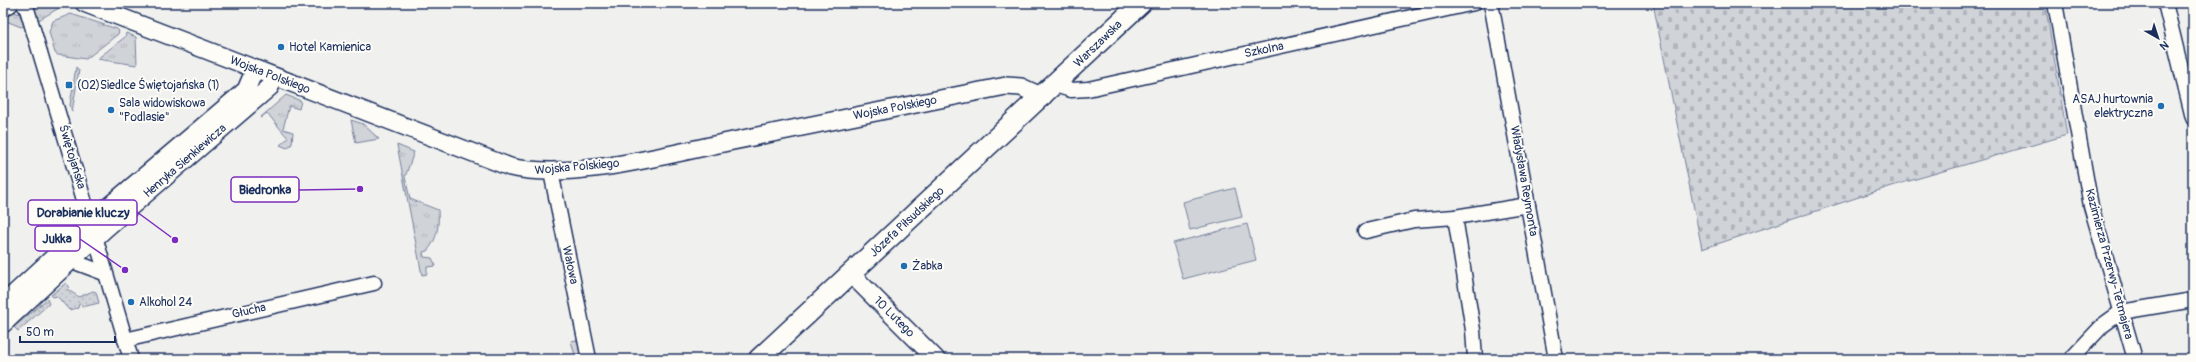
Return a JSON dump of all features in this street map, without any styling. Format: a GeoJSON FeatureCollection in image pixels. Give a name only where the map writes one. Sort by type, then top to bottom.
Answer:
{"type":"FeatureCollection","features":[{"type":"Feature","properties":{"kind":"main road"},"geometry":{"type":"LineString","coordinates":[[3,6],[8,3]]}},
{"type":"Feature","properties":{"kind":"main road","name":"Warszawska"},"geometry":{"type":"LineString","coordinates":[[1049,91],[1141,3]]}},
{"type":"Feature","properties":{"kind":"main road","name":"Józefa Piłsudskiego"},"geometry":{"type":"LineString","coordinates":[[759,359],[1049,91]]}},
{"type":"Feature","properties":{"kind":"street","name":"Świętojańska"},"geometry":{"type":"LineString","coordinates":[[23,3],[27,9],[84,196],[94,239],[131,359]]}},
{"type":"Feature","properties":{"kind":"street","name":"Wojska Polskiego"},"geometry":{"type":"LineString","coordinates":[[84,3],[510,167],[529,171],[551,172],[624,163],[1006,86],[1049,91]]}},
{"type":"Feature","properties":{"kind":"street"},"geometry":{"type":"LineString","coordinates":[[112,3],[123,18]]}},
{"type":"Feature","properties":{"kind":"street","name":"Szkolna"},"geometry":{"type":"LineString","coordinates":[[1049,91],[1088,89],[1474,3]]}},
{"type":"Feature","properties":{"kind":"street","name":"Władysława Reymonta"},"geometry":{"type":"LineString","coordinates":[[1491,3],[1556,359]]}},
{"type":"Feature","properties":{"kind":"street","name":"Kazimierza Przerwy-Tetmajera"},"geometry":{"type":"LineString","coordinates":[[2055,3],[2091,206],[2135,359]]}},
{"type":"Feature","properties":{"kind":"street"},"geometry":{"type":"LineString","coordinates":[[2165,3],[2193,118]]}},
{"type":"Feature","properties":{"kind":"street","name":"Henryka Sienkiewicza"},"geometry":{"type":"LineString","coordinates":[[3,324],[72,261],[159,173],[246,90],[255,70]]}},
{"type":"Feature","properties":{"kind":"street","name":"Henryka Sienkiewicza"},"geometry":{"type":"LineString","coordinates":[[3,304],[128,190],[159,173],[270,87],[275,77]]}},
{"type":"Feature","properties":{"kind":"street","name":"Wałowa"},"geometry":{"type":"LineString","coordinates":[[551,172],[589,359]]}},
{"type":"Feature","properties":{"kind":"street"},"geometry":{"type":"LineString","coordinates":[[84,196],[103,203],[128,190]]}},
{"type":"Feature","properties":{"kind":"street"},"geometry":{"type":"LineString","coordinates":[[1366,231],[1414,220],[1455,218],[1528,205]]}},
{"type":"Feature","properties":{"kind":"street"},"geometry":{"type":"LineString","coordinates":[[1455,218],[1473,330],[1475,359]]}},
{"type":"Feature","properties":{"kind":"street"},"geometry":{"type":"LineString","coordinates":[[72,261],[104,273]]}},
{"type":"Feature","properties":{"kind":"street","name":"10 Lutego"},"geometry":{"type":"LineString","coordinates":[[851,274],[936,359]]}},
{"type":"Feature","properties":{"kind":"street","name":"Głucha"},"geometry":{"type":"LineString","coordinates":[[125,340],[374,283]]}},
{"type":"Feature","properties":{"kind":"street"},"geometry":{"type":"LineString","coordinates":[[2071,359],[2103,325],[2121,312],[2193,300]]}},
{"type":"Feature","properties":{"kind":"green space"},"geometry":{"type":"Polygon","coordinates":[[[35,3],[57,3],[64,5],[37,21],[33,9],[35,3]]]}},
{"type":"Feature","properties":{"kind":"green space"},"geometry":{"type":"Polygon","coordinates":[[[1653,3],[2045,3],[2067,135],[1892,186],[1702,249],[1653,3]]]}},
{"type":"Feature","properties":{"kind":"green space"},"geometry":{"type":"Polygon","coordinates":[[[14,12],[20,14],[24,26],[21,27],[6,21],[3,17],[14,12]]]}},
{"type":"Feature","properties":{"kind":"green space"},"geometry":{"type":"Polygon","coordinates":[[[71,14],[117,29],[119,31],[118,34],[86,59],[58,55],[55,53],[49,32],[53,21],[71,14]]]}},
{"type":"Feature","properties":{"kind":"green space"},"geometry":{"type":"Polygon","coordinates":[[[126,33],[136,37],[137,65],[97,59],[125,37],[126,33]]]}},
{"type":"Feature","properties":{"kind":"green space"},"geometry":{"type":"Polygon","coordinates":[[[76,67],[79,70],[72,112],[70,105],[76,67]]]}},
{"type":"Feature","properties":{"kind":"green space"},"geometry":{"type":"Polygon","coordinates":[[[286,95],[301,101],[299,109],[289,106],[283,129],[293,132],[292,144],[287,148],[280,145],[288,138],[267,113],[260,118],[286,95]]]}},
{"type":"Feature","properties":{"kind":"green space"},"geometry":{"type":"Polygon","coordinates":[[[351,120],[363,124],[379,139],[356,143],[351,120]]]}},
{"type":"Feature","properties":{"kind":"green space"},"geometry":{"type":"Polygon","coordinates":[[[397,145],[414,152],[405,177],[410,199],[438,210],[436,237],[427,251],[423,252],[424,257],[432,258],[436,266],[427,267],[427,274],[422,275],[397,145]]]}},
{"type":"Feature","properties":{"kind":"green space"},"geometry":{"type":"Polygon","coordinates":[[[1235,188],[1242,217],[1190,230],[1183,202],[1235,188]]]}},
{"type":"Feature","properties":{"kind":"green space"},"geometry":{"type":"Polygon","coordinates":[[[1247,224],[1256,260],[1183,279],[1173,243],[1247,224]]]}},
{"type":"Feature","properties":{"kind":"green space"},"geometry":{"type":"Polygon","coordinates":[[[66,283],[69,286],[68,290],[79,297],[93,291],[96,292],[99,303],[82,307],[82,305],[79,304],[78,308],[69,310],[57,296],[53,297],[51,295],[66,283]]]}},
{"type":"Feature","properties":{"kind":"green space"},"geometry":{"type":"Polygon","coordinates":[[[47,299],[49,304],[18,331],[14,327],[47,299]]]}},
{"type":"Feature","properties":{"kind":"green space"},"geometry":{"type":"Polygon","coordinates":[[[571,341],[579,341],[582,359],[576,359],[571,341]]]}},
{"type":"Feature","properties":{"kind":"place","name":"Hotel Kamienica"},"geometry":{"type":"Point","coordinates":[281,47]}},
{"type":"Feature","properties":{"kind":"place","name":"(02)Siedlce Świętojańska (1)"},"geometry":{"type":"Point","coordinates":[69,85]}},
{"type":"Feature","properties":{"kind":"place","name":"ASAJ hurtownia elektryczna"},"geometry":{"type":"Point","coordinates":[2161,106]}},
{"type":"Feature","properties":{"kind":"place","name":"Sala widowiskowa \"Podlasie\""},"geometry":{"type":"Point","coordinates":[111,110]}},
{"type":"Feature","properties":{"kind":"place","name":"Biedronka"},"geometry":{"type":"Point","coordinates":[360,189]}},
{"type":"Feature","properties":{"kind":"place","name":"Dorabianie kluczy"},"geometry":{"type":"Point","coordinates":[175,240]}},
{"type":"Feature","properties":{"kind":"place","name":"Żabka"},"geometry":{"type":"Point","coordinates":[904,266]}},
{"type":"Feature","properties":{"kind":"place","name":"Jukka"},"geometry":{"type":"Point","coordinates":[125,270]}},
{"type":"Feature","properties":{"kind":"place","name":"Alkohol 24"},"geometry":{"type":"Point","coordinates":[131,302]}}]}
